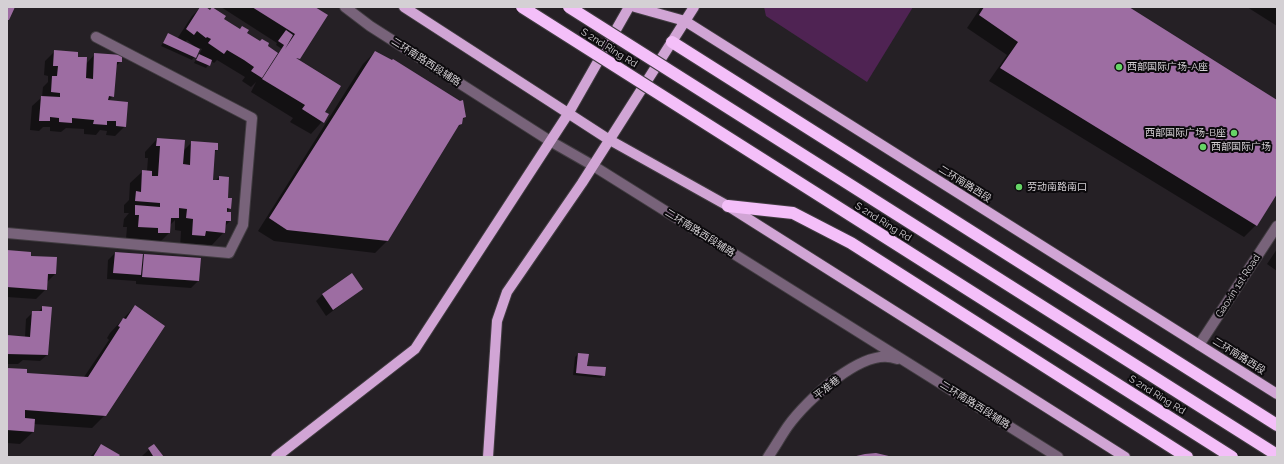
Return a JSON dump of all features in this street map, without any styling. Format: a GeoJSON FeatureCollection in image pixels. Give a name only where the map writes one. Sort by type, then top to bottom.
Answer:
{"type":"FeatureCollection","features":[{"type":"Feature","properties":{"kind":"highway","name":"S 2nd Ring Rd"},"geometry":{"type":"LineString","coordinates":[[522,7],[1232,457]]}},
{"type":"Feature","properties":{"kind":"highway","name":"S 2nd Ring Rd"},"geometry":{"type":"LineString","coordinates":[[569,7],[1277,455]]}},
{"type":"Feature","properties":{"kind":"highway"},"geometry":{"type":"LineString","coordinates":[[672,42],[1277,425]]}},
{"type":"Feature","properties":{"kind":"highway"},"geometry":{"type":"LineString","coordinates":[[728,206],[792,213],[851,243],[1187,457]]}},
{"type":"Feature","properties":{"kind":"main road"},"geometry":{"type":"LineString","coordinates":[[404,7],[608,139],[728,206],[1126,457]]}},
{"type":"Feature","properties":{"kind":"main road"},"geometry":{"type":"LineString","coordinates":[[276,457],[415,349],[568,114],[629,7]]}},
{"type":"Feature","properties":{"kind":"main road","name":"二环南路西段"},"geometry":{"type":"LineString","coordinates":[[635,7],[685,21],[1277,394]]}},
{"type":"Feature","properties":{"kind":"main road"},"geometry":{"type":"LineString","coordinates":[[488,457],[497,321],[507,292],[592,165],[694,7]]}},
{"type":"Feature","properties":{"kind":"street","name":"二环南路西段辅路"},"geometry":{"type":"LineString","coordinates":[[345,7],[370,26],[550,141],[592,165],[1058,457]]}},
{"type":"Feature","properties":{"kind":"street"},"geometry":{"type":"LineString","coordinates":[[7,233],[229,253],[243,225],[252,118],[96,37]]}},
{"type":"Feature","properties":{"kind":"street","name":"Gaoxin 1st Road"},"geometry":{"type":"LineString","coordinates":[[1199,345],[1277,226]]}},
{"type":"Feature","properties":{"kind":"street","name":"平准巷"},"geometry":{"type":"LineString","coordinates":[[768,457],[788,426],[801,410],[822,390],[862,361],[879,357],[894,357],[909,364]]}},
{"type":"Feature","properties":{"kind":"shaded area"},"geometry":{"type":"Polygon","coordinates":[[[764,7],[913,7],[867,82],[766,16],[764,7]]]}},
{"type":"Feature","properties":{"kind":"building"},"geometry":{"type":"Polygon","coordinates":[[[7,7],[15,7],[9,20],[7,20],[7,7]]]}},
{"type":"Feature","properties":{"kind":"building"},"geometry":{"type":"Polygon","coordinates":[[[200,7],[206,7],[210,10],[212,7],[226,16],[224,19],[240,29],[242,26],[249,30],[247,33],[260,41],[262,39],[269,43],[268,46],[278,53],[262,78],[251,71],[254,67],[244,60],[227,50],[224,54],[208,43],[211,39],[206,38],[197,31],[194,35],[186,29],[200,7]]]}},
{"type":"Feature","properties":{"kind":"building"},"geometry":{"type":"Polygon","coordinates":[[[252,7],[315,7],[328,15],[300,59],[296,58],[341,86],[325,112],[329,114],[324,123],[302,109],[305,105],[262,79],[284,45],[278,41],[286,30],[293,35],[285,49],[295,34],[252,7]]]}},
{"type":"Feature","properties":{"kind":"building","name":"西部国际广场"},"geometry":{"type":"Polygon","coordinates":[[[984,7],[1129,7],[1277,100],[1277,194],[1257,226],[1000,68],[1018,42],[979,15],[984,7]]]}},
{"type":"Feature","properties":{"kind":"building"},"geometry":{"type":"Polygon","coordinates":[[[168,33],[200,49],[196,58],[163,43],[168,33]]]}},
{"type":"Feature","properties":{"kind":"building"},"geometry":{"type":"Polygon","coordinates":[[[54,50],[78,52],[78,57],[87,57],[86,78],[93,79],[94,53],[122,55],[122,62],[117,62],[114,97],[109,96],[108,100],[128,102],[126,127],[116,126],[116,121],[107,121],[107,125],[93,124],[94,120],[72,118],[72,123],[59,122],[59,118],[50,117],[50,121],[39,121],[41,96],[60,97],[60,93],[51,92],[52,76],[57,76],[58,66],[53,66],[54,50]]]}},
{"type":"Feature","properties":{"kind":"building"},"geometry":{"type":"Polygon","coordinates":[[[375,51],[392,60],[393,59],[460,101],[463,100],[466,117],[463,118],[462,124],[459,125],[388,241],[287,230],[269,218],[375,51]]]}},
{"type":"Feature","properties":{"kind":"building"},"geometry":{"type":"Polygon","coordinates":[[[199,54],[212,60],[210,66],[196,60],[199,54]]]}},
{"type":"Feature","properties":{"kind":"building"},"geometry":{"type":"Polygon","coordinates":[[[157,138],[185,140],[183,164],[190,165],[191,141],[218,143],[218,150],[215,150],[213,180],[219,180],[219,176],[229,177],[228,198],[232,198],[231,209],[227,208],[227,212],[231,212],[231,221],[226,221],[225,233],[206,231],[205,236],[192,235],[193,219],[186,218],[187,209],[179,208],[179,218],[171,218],[170,233],[158,233],[158,228],[138,227],[139,215],[135,215],[135,205],[160,207],[160,203],[135,201],[136,191],[141,192],[142,170],[152,171],[152,176],[158,176],[160,146],[156,146],[157,138]]]}},
{"type":"Feature","properties":{"kind":"building"},"geometry":{"type":"Polygon","coordinates":[[[7,250],[31,252],[31,256],[57,257],[56,274],[48,274],[47,290],[7,287],[7,250]]]}},
{"type":"Feature","properties":{"kind":"building"},"geometry":{"type":"Polygon","coordinates":[[[115,252],[143,254],[141,275],[113,273],[115,252]]]}},
{"type":"Feature","properties":{"kind":"building"},"geometry":{"type":"Polygon","coordinates":[[[144,254],[201,258],[199,281],[142,277],[144,254]]]}},
{"type":"Feature","properties":{"kind":"building"},"geometry":{"type":"Polygon","coordinates":[[[352,273],[363,289],[333,310],[322,294],[352,273]]]}},
{"type":"Feature","properties":{"kind":"building"},"geometry":{"type":"Polygon","coordinates":[[[135,305],[165,326],[106,416],[25,410],[25,418],[35,419],[34,432],[7,430],[7,368],[27,369],[27,373],[88,377],[120,327],[118,326],[123,318],[126,319],[135,305]]]}},
{"type":"Feature","properties":{"kind":"building"},"geometry":{"type":"Polygon","coordinates":[[[42,306],[52,307],[48,355],[7,354],[7,335],[30,337],[32,311],[42,311],[42,306]]]}},
{"type":"Feature","properties":{"kind":"building"},"geometry":{"type":"Polygon","coordinates":[[[578,353],[589,354],[587,366],[606,367],[605,376],[576,373],[578,353]]]}},
{"type":"Feature","properties":{"kind":"building"},"geometry":{"type":"Polygon","coordinates":[[[101,444],[120,455],[118,457],[93,457],[101,444]]]}},
{"type":"Feature","properties":{"kind":"building"},"geometry":{"type":"Polygon","coordinates":[[[154,444],[164,457],[151,457],[153,456],[148,448],[154,444]]]}},
{"type":"Feature","properties":{"kind":"building"},"geometry":{"type":"Polygon","coordinates":[[[876,453],[893,457],[852,457],[865,454],[876,453]]]}},
{"type":"Feature","properties":{"kind":"place","name":"西部国际广场-A座"},"geometry":{"type":"Point","coordinates":[1119,67]}},
{"type":"Feature","properties":{"kind":"place","name":"西部国际广场-B座"},"geometry":{"type":"Point","coordinates":[1234,133]}},
{"type":"Feature","properties":{"kind":"place","name":"西部国际广场"},"geometry":{"type":"Point","coordinates":[1203,147]}},
{"type":"Feature","properties":{"kind":"place","name":"劳动南路南口"},"geometry":{"type":"Point","coordinates":[1019,187]}}]}
